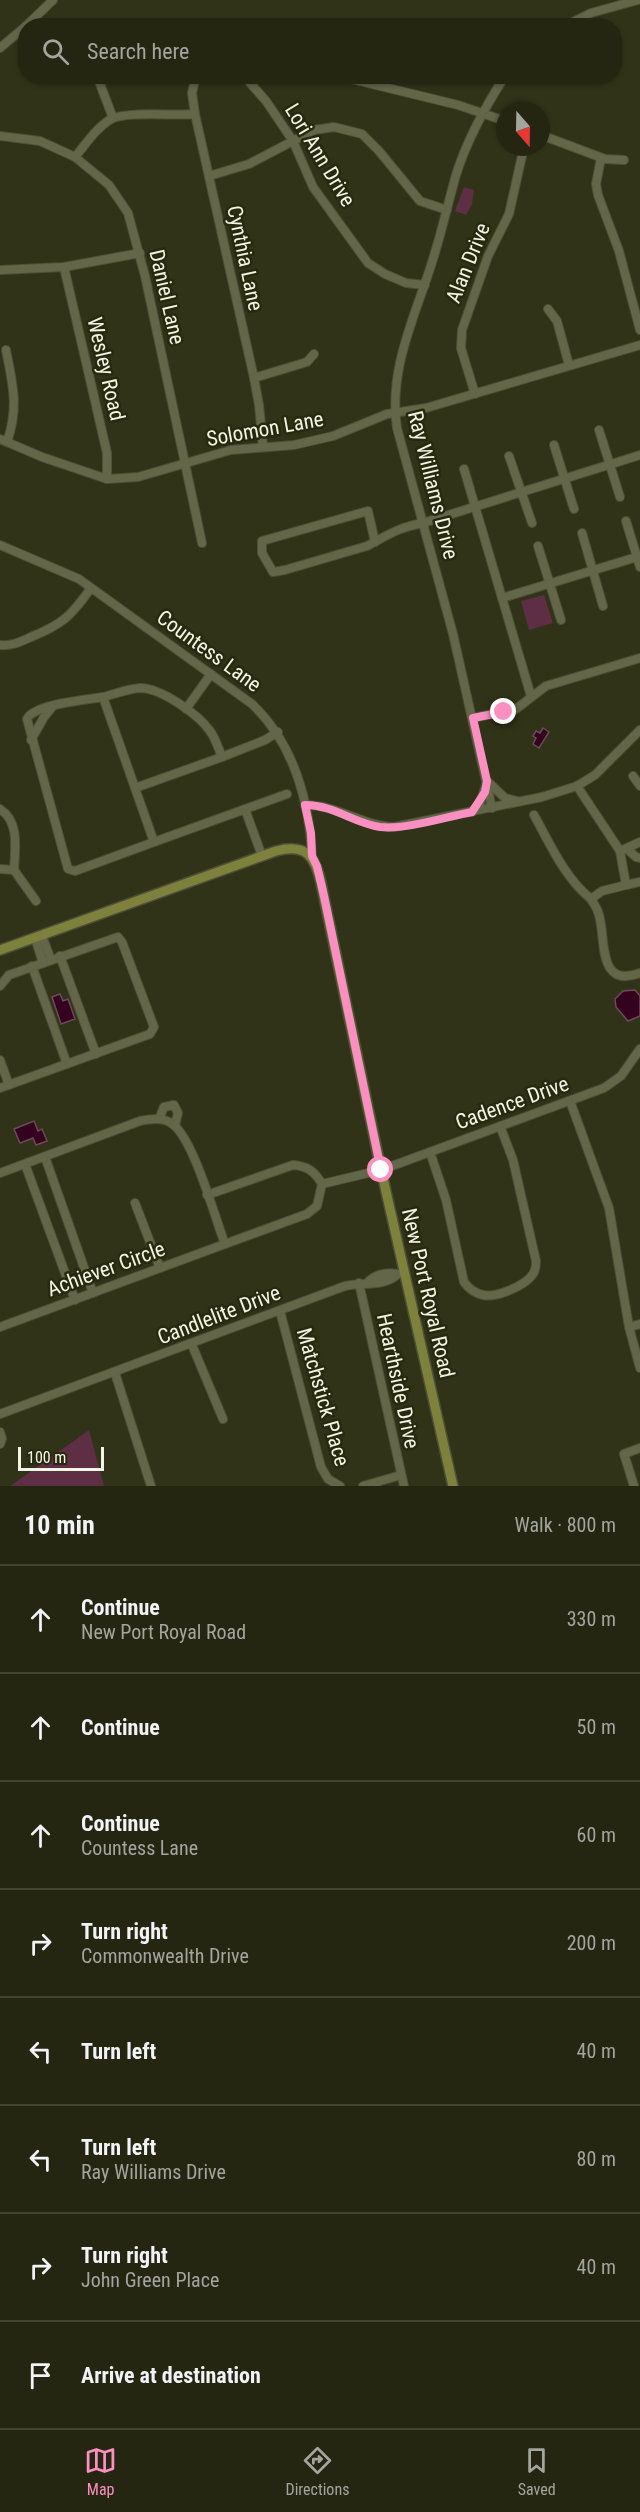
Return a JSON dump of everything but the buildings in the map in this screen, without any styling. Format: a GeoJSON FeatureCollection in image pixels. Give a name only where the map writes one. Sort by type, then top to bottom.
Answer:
{"type":"FeatureCollection","features":[{"type":"Feature","properties":{"kind":"main road"},"geometry":{"type":"LineString","coordinates":[[0,950],[262,856],[291,848],[301,849],[312,856]]}},
{"type":"Feature","properties":{"kind":"main road","name":"New Port Royal Road"},"geometry":{"type":"LineString","coordinates":[[312,856],[317,866],[324,896],[401,1273],[453,1486]]}},
{"type":"Feature","properties":{"kind":"street"},"geometry":{"type":"LineString","coordinates":[[34,18],[53,0]]}},
{"type":"Feature","properties":{"kind":"street"},"geometry":{"type":"LineString","coordinates":[[581,18],[638,0]]}},
{"type":"Feature","properties":{"kind":"street"},"geometry":{"type":"LineString","coordinates":[[0,48],[18,33]]}},
{"type":"Feature","properties":{"kind":"street"},"geometry":{"type":"LineString","coordinates":[[101,84],[113,118]]}},
{"type":"Feature","properties":{"kind":"street","name":"Cynthia Lane"},"geometry":{"type":"LineString","coordinates":[[194,84],[192,93],[195,114],[254,378],[263,447]]}},
{"type":"Feature","properties":{"kind":"street","name":"Lori Ann Drive"},"geometry":{"type":"LineString","coordinates":[[251,84],[266,101],[292,141],[313,187],[368,263],[385,274],[406,283],[425,285]]}},
{"type":"Feature","properties":{"kind":"street"},"geometry":{"type":"LineString","coordinates":[[370,84],[484,112],[496,117]]}},
{"type":"Feature","properties":{"kind":"street","name":"Ray Williams Drive"},"geometry":{"type":"LineString","coordinates":[[492,808],[473,718],[395,413],[397,368],[425,285],[466,148],[500,84]]}},
{"type":"Feature","properties":{"kind":"street"},"geometry":{"type":"LineString","coordinates":[[75,157],[101,126],[113,118],[195,114]]}},
{"type":"Feature","properties":{"kind":"street"},"geometry":{"type":"LineString","coordinates":[[209,176],[249,164],[314,130],[334,127],[362,134],[420,201],[447,210]]}},
{"type":"Feature","properties":{"kind":"street","name":"Daniel Lane"},"geometry":{"type":"LineString","coordinates":[[0,136],[40,141],[75,157],[109,185],[128,213],[140,253],[202,543]]}},
{"type":"Feature","properties":{"kind":"street"},"geometry":{"type":"LineString","coordinates":[[550,138],[601,158],[624,160]]}},
{"type":"Feature","properties":{"kind":"street","name":"Alan Drive"},"geometry":{"type":"LineString","coordinates":[[475,394],[461,348],[462,330],[488,256],[508,214],[522,156]]}},
{"type":"Feature","properties":{"kind":"street"},"geometry":{"type":"LineString","coordinates":[[601,158],[596,184],[598,195],[619,251],[640,330]]}},
{"type":"Feature","properties":{"kind":"street"},"geometry":{"type":"LineString","coordinates":[[0,270],[64,267],[140,253]]}},
{"type":"Feature","properties":{"kind":"street","name":"Wesley Road"},"geometry":{"type":"LineString","coordinates":[[64,267],[107,453],[107,479]]}},
{"type":"Feature","properties":{"kind":"street"},"geometry":{"type":"LineString","coordinates":[[548,309],[557,321],[569,365]]}},
{"type":"Feature","properties":{"kind":"street","name":"Solomon Lane"},"geometry":{"type":"LineString","coordinates":[[4,441],[107,479],[138,477],[231,450],[294,445],[333,436],[395,413],[426,408],[640,345]]}},
{"type":"Feature","properties":{"kind":"street"},"geometry":{"type":"LineString","coordinates":[[4,441],[13,426],[15,402],[6,350]]}},
{"type":"Feature","properties":{"kind":"street"},"geometry":{"type":"LineString","coordinates":[[254,378],[307,362],[314,354]]}},
{"type":"Feature","properties":{"kind":"street"},"geometry":{"type":"LineString","coordinates":[[599,430],[620,497]]}},
{"type":"Feature","properties":{"kind":"street"},"geometry":{"type":"LineString","coordinates":[[554,445],[574,509]]}},
{"type":"Feature","properties":{"kind":"street"},"geometry":{"type":"LineString","coordinates":[[375,542],[368,511],[262,541],[262,553],[273,572],[367,546],[375,542],[399,528],[476,507],[640,455]]}},
{"type":"Feature","properties":{"kind":"street"},"geometry":{"type":"LineString","coordinates":[[509,456],[532,524]]}},
{"type":"Feature","properties":{"kind":"street"},"geometry":{"type":"LineString","coordinates":[[464,469],[531,696]]}},
{"type":"Feature","properties":{"kind":"street"},"geometry":{"type":"LineString","coordinates":[[626,521],[639,557],[640,567]]}},
{"type":"Feature","properties":{"kind":"street"},"geometry":{"type":"LineString","coordinates":[[582,533],[603,606]]}},
{"type":"Feature","properties":{"kind":"street","name":"Countess Lane"},"geometry":{"type":"LineString","coordinates":[[0,545],[79,579],[252,704],[278,732],[300,781],[311,833],[312,856]]}},
{"type":"Feature","properties":{"kind":"street"},"geometry":{"type":"LineString","coordinates":[[538,546],[561,620]]}},
{"type":"Feature","properties":{"kind":"street"},"geometry":{"type":"LineString","coordinates":[[502,598],[639,557]]}},
{"type":"Feature","properties":{"kind":"street"},"geometry":{"type":"LineString","coordinates":[[0,645],[11,646],[56,627],[75,609],[91,588]]}},
{"type":"Feature","properties":{"kind":"street"},"geometry":{"type":"LineString","coordinates":[[473,718],[516,709],[546,686],[640,658]]}},
{"type":"Feature","properties":{"kind":"street"},"geometry":{"type":"LineString","coordinates":[[186,709],[211,674]]}},
{"type":"Feature","properties":{"kind":"street"},"geometry":{"type":"LineString","coordinates":[[222,757],[213,734],[207,726],[186,709],[151,689],[139,688],[53,706],[30,713],[27,719],[68,869],[75,871],[286,794]]}},
{"type":"Feature","properties":{"kind":"street"},"geometry":{"type":"LineString","coordinates":[[103,697],[154,842]]}},
{"type":"Feature","properties":{"kind":"street"},"geometry":{"type":"LineString","coordinates":[[32,740],[44,717],[53,706]]}},
{"type":"Feature","properties":{"kind":"street"},"geometry":{"type":"LineString","coordinates":[[305,805],[320,805],[378,826],[394,827],[519,802],[578,786],[595,775],[640,730]]}},
{"type":"Feature","properties":{"kind":"street"},"geometry":{"type":"LineString","coordinates":[[135,788],[222,757],[265,740],[278,732]]}},
{"type":"Feature","properties":{"kind":"street"},"geometry":{"type":"LineString","coordinates":[[633,776],[640,786]]}},
{"type":"Feature","properties":{"kind":"street"},"geometry":{"type":"LineString","coordinates":[[487,781],[505,798],[519,802]]}},
{"type":"Feature","properties":{"kind":"street"},"geometry":{"type":"LineString","coordinates":[[472,812],[485,792],[487,781]]}},
{"type":"Feature","properties":{"kind":"street"},"geometry":{"type":"LineString","coordinates":[[578,786],[624,850],[640,858]]}},
{"type":"Feature","properties":{"kind":"street"},"geometry":{"type":"LineString","coordinates":[[0,809],[10,819],[16,840],[14,870],[36,901]]}},
{"type":"Feature","properties":{"kind":"street"},"geometry":{"type":"LineString","coordinates":[[245,809],[262,856]]}},
{"type":"Feature","properties":{"kind":"street"},"geometry":{"type":"LineString","coordinates":[[534,815],[558,859],[581,891],[591,899],[599,913],[606,963],[614,972],[623,976],[639,976]]}},
{"type":"Feature","properties":{"kind":"street"},"geometry":{"type":"LineString","coordinates":[[624,850],[640,842]]}},
{"type":"Feature","properties":{"kind":"street"},"geometry":{"type":"LineString","coordinates":[[624,850],[626,885]]}},
{"type":"Feature","properties":{"kind":"street"},"geometry":{"type":"LineString","coordinates":[[0,869],[14,870]]}},
{"type":"Feature","properties":{"kind":"street"},"geometry":{"type":"LineString","coordinates":[[591,899],[602,891],[640,882]]}},
{"type":"Feature","properties":{"kind":"street"},"geometry":{"type":"LineString","coordinates":[[38,937],[47,961]]}},
{"type":"Feature","properties":{"kind":"street"},"geometry":{"type":"LineString","coordinates":[[0,986],[9,975],[118,937],[122,942],[154,1027],[150,1034],[0,1088]]}},
{"type":"Feature","properties":{"kind":"street"},"geometry":{"type":"LineString","coordinates":[[60,956],[96,1054]]}},
{"type":"Feature","properties":{"kind":"street"},"geometry":{"type":"LineString","coordinates":[[32,966],[67,1064]]}},
{"type":"Feature","properties":{"kind":"street","name":"Cadence Drive"},"geometry":{"type":"LineString","coordinates":[[381,1170],[604,1088],[621,1076],[640,1049]]}},
{"type":"Feature","properties":{"kind":"street"},"geometry":{"type":"LineString","coordinates":[[0,1060],[9,1085]]}},
{"type":"Feature","properties":{"kind":"street"},"geometry":{"type":"LineString","coordinates":[[570,1101],[609,1208],[629,1327],[640,1368]]}},
{"type":"Feature","properties":{"kind":"street"},"geometry":{"type":"LineString","coordinates":[[159,1119],[164,1107],[174,1105],[178,1113],[175,1125]]}},
{"type":"Feature","properties":{"kind":"street"},"geometry":{"type":"LineString","coordinates":[[0,1173],[140,1121],[159,1119],[175,1125],[181,1131],[191,1150],[225,1244]]}},
{"type":"Feature","properties":{"kind":"street"},"geometry":{"type":"LineString","coordinates":[[430,1152],[446,1200],[464,1282],[471,1291],[491,1296],[521,1285],[535,1272],[536,1261],[513,1160],[500,1126]]}},
{"type":"Feature","properties":{"kind":"street"},"geometry":{"type":"LineString","coordinates":[[45,1157],[93,1293]]}},
{"type":"Feature","properties":{"kind":"street"},"geometry":{"type":"LineString","coordinates":[[25,1164],[75,1300]]}},
{"type":"Feature","properties":{"kind":"street"},"geometry":{"type":"LineString","coordinates":[[207,1195],[293,1165],[306,1167],[313,1171],[322,1184],[381,1170]]}},
{"type":"Feature","properties":{"kind":"street","name":"Achiever Circle"},"geometry":{"type":"LineString","coordinates":[[0,1328],[307,1214],[317,1206],[322,1184]]}},
{"type":"Feature","properties":{"kind":"street"},"geometry":{"type":"LineString","coordinates":[[135,1203],[160,1268]]}},
{"type":"Feature","properties":{"kind":"street","name":"Candlelite Drive"},"geometry":{"type":"LineString","coordinates":[[0,1414],[280,1311],[363,1283],[376,1284],[391,1280],[401,1273]]}},
{"type":"Feature","properties":{"kind":"street","name":"Hearthside Drive"},"geometry":{"type":"LineString","coordinates":[[363,1283],[404,1486]]}},
{"type":"Feature","properties":{"kind":"street","name":"Matchstick Place"},"geometry":{"type":"LineString","coordinates":[[280,1311],[321,1467],[328,1479],[340,1486]]}},
{"type":"Feature","properties":{"kind":"street"},"geometry":{"type":"LineString","coordinates":[[629,1327],[640,1324]]}},
{"type":"Feature","properties":{"kind":"street"},"geometry":{"type":"LineString","coordinates":[[192,1345],[223,1419]]}},
{"type":"Feature","properties":{"kind":"street"},"geometry":{"type":"LineString","coordinates":[[115,1373],[151,1486]]}},
{"type":"Feature","properties":{"kind":"street"},"geometry":{"type":"LineString","coordinates":[[0,1432],[2,1439],[0,1444]]}},
{"type":"Feature","properties":{"kind":"street"},"geometry":{"type":"LineString","coordinates":[[634,1486],[624,1454],[640,1448]]}},
{"type":"Feature","properties":{"kind":"street","name":"Matchstick Place"},"geometry":{"type":"LineString","coordinates":[[363,1486],[401,1475]]}},
{"type":"Feature","properties":{"kind":"shaded area"},"geometry":{"type":"Polygon","coordinates":[[[464,187],[474,190],[472,204],[466,215],[455,211],[464,187]]]}},
{"type":"Feature","properties":{"kind":"shaded area"},"geometry":{"type":"Polygon","coordinates":[[[544,595],[553,623],[529,630],[521,601],[544,595]]]}},
{"type":"Feature","properties":{"kind":"shaded area"},"geometry":{"type":"Polygon","coordinates":[[[543,728],[549,732],[539,748],[533,744],[536,738],[533,736],[536,731],[540,733],[543,728]]]}},
{"type":"Feature","properties":{"kind":"shaded area"},"geometry":{"type":"Polygon","coordinates":[[[635,990],[640,996],[640,1016],[628,1021],[616,1007],[615,999],[623,991],[635,990]]]}},
{"type":"Feature","properties":{"kind":"shaded area"},"geometry":{"type":"Polygon","coordinates":[[[60,994],[63,1001],[68,999],[75,1019],[61,1024],[52,997],[60,994]]]}},
{"type":"Feature","properties":{"kind":"shaded area"},"geometry":{"type":"Polygon","coordinates":[[[34,1121],[38,1131],[42,1129],[47,1141],[36,1145],[33,1138],[20,1143],[14,1129],[34,1121]]]}},
{"type":"Feature","properties":{"kind":"shaded area"},"geometry":{"type":"Polygon","coordinates":[[[89,1430],[104,1486],[10,1486],[89,1430]]]}},
{"type":"Feature","properties":{"kind":"route"},"geometry":{"type":"LineString","coordinates":[[381,1170],[324,896],[317,866],[312,856],[311,833],[305,805],[320,805],[378,826],[394,827],[472,812],[480,803],[487,781],[473,718],[504,712]]}}]}
